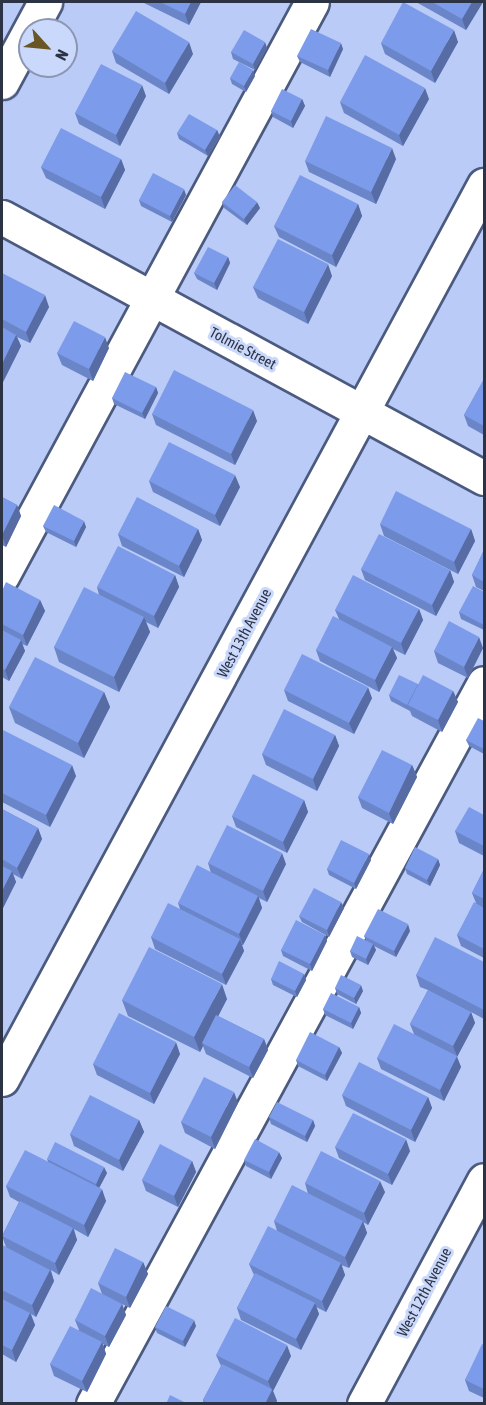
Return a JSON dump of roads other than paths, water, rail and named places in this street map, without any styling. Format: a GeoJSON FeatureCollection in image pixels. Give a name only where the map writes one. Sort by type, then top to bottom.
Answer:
{"type":"FeatureCollection","features":[{"type":"Feature","properties":{"kind":"street"},"geometry":{"type":"LineString","coordinates":[[2,82],[45,2]]}},
{"type":"Feature","properties":{"kind":"street"},"geometry":{"type":"LineString","coordinates":[[2,576],[312,2]]}},
{"type":"Feature","properties":{"kind":"street","name":"West 13th Avenue"},"geometry":{"type":"LineString","coordinates":[[2,1079],[484,185]]}},
{"type":"Feature","properties":{"kind":"street","name":"Tolmie Street"},"geometry":{"type":"LineString","coordinates":[[2,218],[484,478]]}},
{"type":"Feature","properties":{"kind":"street"},"geometry":{"type":"LineString","coordinates":[[93,1404],[484,683]]}},
{"type":"Feature","properties":{"kind":"street","name":"West 12th Avenue"},"geometry":{"type":"LineString","coordinates":[[364,1404],[484,1180]]}}]}
